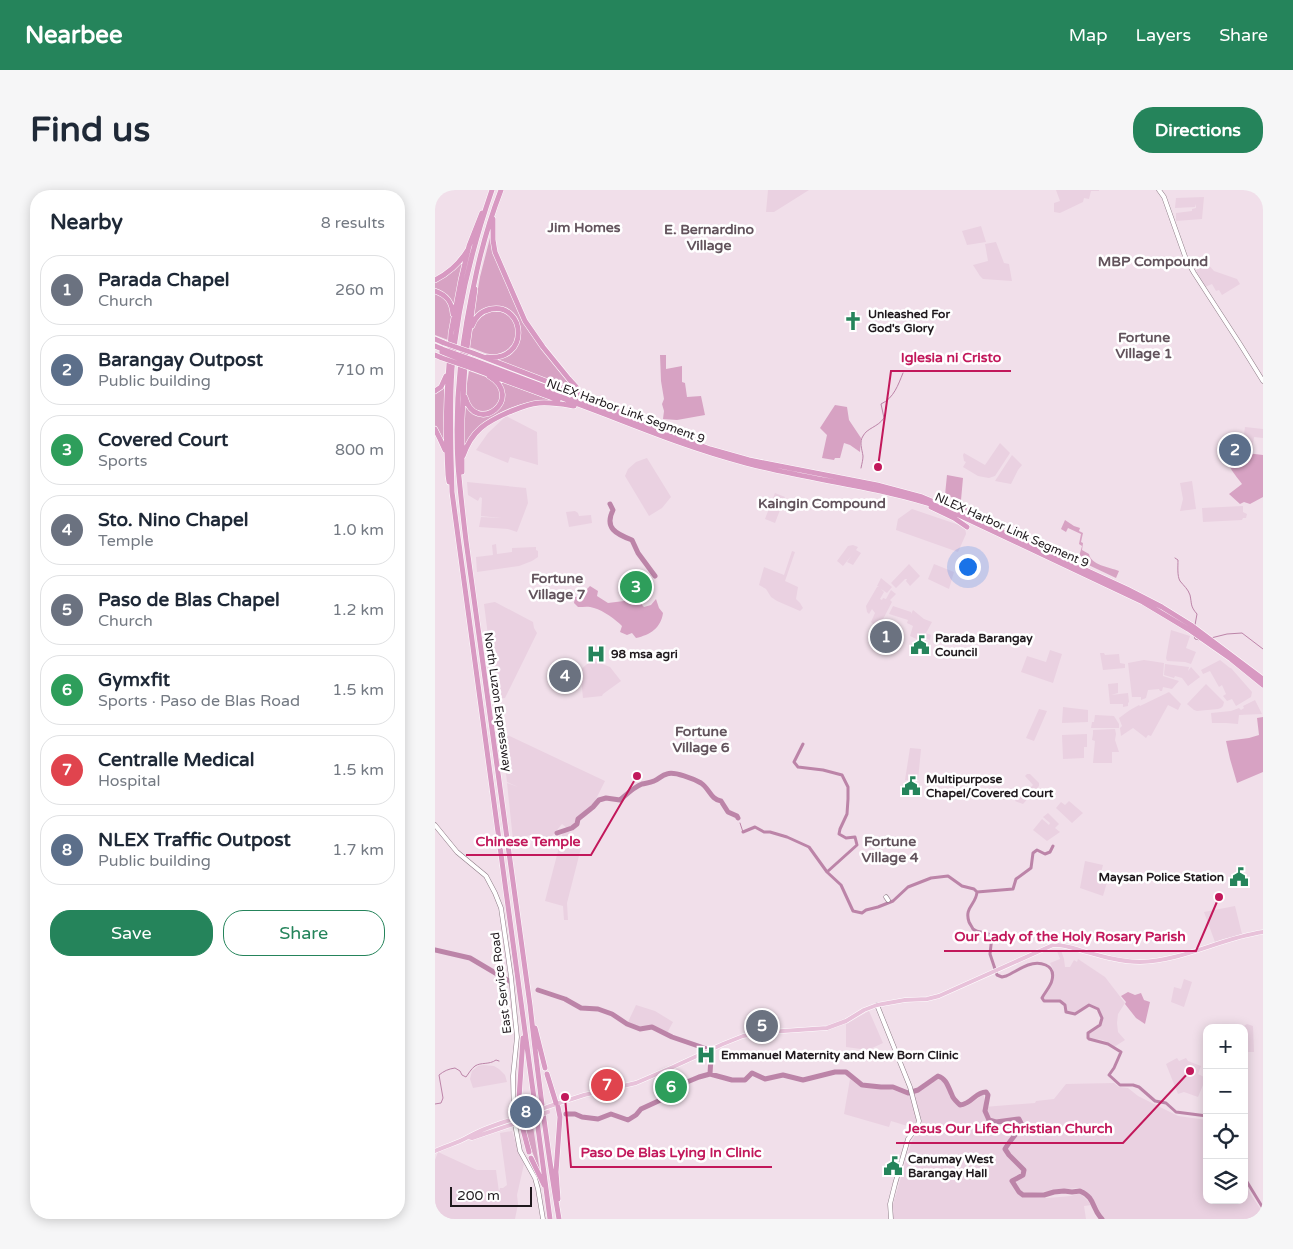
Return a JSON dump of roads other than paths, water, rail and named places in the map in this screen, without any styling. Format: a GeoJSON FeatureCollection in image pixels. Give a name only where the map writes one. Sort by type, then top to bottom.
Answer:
{"type":"FeatureCollection","features":[{"type":"Feature","properties":{"kind":"highway","name":"North Luzon Expressway"},"geometry":{"type":"LineString","coordinates":[[492,190],[467,272],[454,350],[450,420],[452,492],[549,1219]]}},
{"type":"Feature","properties":{"kind":"highway","name":"North Luzon Expressway"},"geometry":{"type":"LineString","coordinates":[[501,190],[493,209],[467,316],[459,372],[457,436],[470,570],[559,1219]]}},
{"type":"Feature","properties":{"kind":"highway"},"geometry":{"type":"LineString","coordinates":[[452,492],[448,475],[446,429],[448,368],[453,322],[469,246],[478,220],[489,199]]}},
{"type":"Feature","properties":{"kind":"highway"},"geometry":{"type":"LineString","coordinates":[[493,209],[492,233],[495,252],[525,321],[569,379],[590,398]]}},
{"type":"Feature","properties":{"kind":"highway"},"geometry":{"type":"LineString","coordinates":[[435,280],[455,267],[469,246]]}},
{"type":"Feature","properties":{"kind":"highway"},"geometry":{"type":"LineString","coordinates":[[461,492],[464,390],[477,269]]}},
{"type":"Feature","properties":{"kind":"highway"},"geometry":{"type":"LineString","coordinates":[[435,291],[443,294],[450,301],[453,322]]}},
{"type":"Feature","properties":{"kind":"highway"},"geometry":{"type":"LineString","coordinates":[[468,339],[474,321],[480,314],[490,309],[506,311],[512,316],[517,325],[518,339],[509,352],[496,357],[472,360]]}},
{"type":"Feature","properties":{"kind":"highway"},"geometry":{"type":"LineString","coordinates":[[435,339],[442,352]]}},
{"type":"Feature","properties":{"kind":"highway"},"geometry":{"type":"LineString","coordinates":[[435,346],[442,352],[472,360],[574,406],[623,425],[642,429]]}},
{"type":"Feature","properties":{"kind":"highway"},"geometry":{"type":"LineString","coordinates":[[435,350],[590,398],[657,428]]}},
{"type":"Feature","properties":{"kind":"highway"},"geometry":{"type":"LineString","coordinates":[[435,355],[442,352]]}},
{"type":"Feature","properties":{"kind":"highway"},"geometry":{"type":"LineString","coordinates":[[464,390],[466,402],[477,413],[489,414],[494,412],[501,404],[503,395],[499,385],[472,360]]}},
{"type":"Feature","properties":{"kind":"highway","name":"NLEX Harbor Link Segment 9"},"geometry":{"type":"LineString","coordinates":[[472,360],[686,440],[749,460],[877,485],[922,497],[965,514],[1162,607],[1191,624],[1263,678]]}},
{"type":"Feature","properties":{"kind":"highway","name":"NLEX Harbor Link Segment 9"},"geometry":{"type":"LineString","coordinates":[[472,360],[642,429],[709,453],[747,464],[875,489],[921,500],[946,509],[1126,593],[1188,629],[1231,659],[1263,685]]}},
{"type":"Feature","properties":{"kind":"highway"},"geometry":{"type":"LineString","coordinates":[[435,391],[443,383],[448,368]]}},
{"type":"Feature","properties":{"kind":"highway"},"geometry":{"type":"LineString","coordinates":[[462,468],[463,454],[472,437],[491,420],[532,404],[553,403],[574,406]]}},
{"type":"Feature","properties":{"kind":"highway"},"geometry":{"type":"LineString","coordinates":[[435,429],[447,458]]}},
{"type":"Feature","properties":{"kind":"highway"},"geometry":{"type":"LineString","coordinates":[[875,489],[936,510],[954,518],[967,527]]}},
{"type":"Feature","properties":{"kind":"highway"},"geometry":{"type":"LineString","coordinates":[[967,508],[1018,538]]}},
{"type":"Feature","properties":{"kind":"highway"},"geometry":{"type":"LineString","coordinates":[[530,1005],[546,1071],[560,1116],[556,1160],[559,1219]]}},
{"type":"Feature","properties":{"kind":"highway"},"geometry":{"type":"LineString","coordinates":[[523,1017],[523,1048],[517,1120],[545,1188],[549,1212]]}},
{"type":"Feature","properties":{"kind":"main road"},"geometry":{"type":"LineString","coordinates":[[1159,190],[1164,197],[1186,260],[1193,273],[1263,382]]}},
{"type":"Feature","properties":{"kind":"main road","name":"East Service Road"},"geometry":{"type":"LineString","coordinates":[[435,825],[457,852],[486,876],[501,908],[517,1037],[513,1076],[517,1138],[522,1155],[539,1188],[543,1219]]}},
{"type":"Feature","properties":{"kind":"main road"},"geometry":{"type":"LineString","coordinates":[[435,1151],[584,1095],[636,1083],[737,1038],[769,1032],[827,1028],[846,1021],[864,1010],[877,1005],[931,998],[1053,945],[1067,946],[1104,956],[1140,962],[1182,955],[1250,934],[1263,932]]}},
{"type":"Feature","properties":{"kind":"main road"},"geometry":{"type":"LineString","coordinates":[[877,1005],[910,1087],[919,1124],[908,1139],[891,1200],[891,1219]]}},
{"type":"Feature","properties":{"kind":"main road"},"geometry":{"type":"LineString","coordinates":[[517,1138],[524,1137]]}},
{"type":"Feature","properties":{"kind":"waterway"},"geometry":{"type":"LineString","coordinates":[[861,468],[863,456],[862,438],[867,431],[884,418],[881,404],[892,395],[903,373]]}},
{"type":"Feature","properties":{"kind":"waterway"},"geometry":{"type":"LineString","coordinates":[[610,504],[613,510],[610,521],[611,526],[617,533],[632,540],[638,553],[655,576]]}},
{"type":"Feature","properties":{"kind":"waterway"},"geometry":{"type":"LineString","coordinates":[[1175,558],[1178,560],[1179,579],[1187,589],[1192,607],[1197,614],[1195,625]]}},
{"type":"Feature","properties":{"kind":"waterway"},"geometry":{"type":"LineString","coordinates":[[1211,638],[1242,633],[1263,649]]}},
{"type":"Feature","properties":{"kind":"waterway"},"geometry":{"type":"LineString","coordinates":[[1194,636],[1195,639],[1200,640]]}},
{"type":"Feature","properties":{"kind":"waterway"},"geometry":{"type":"LineString","coordinates":[[803,744],[794,762],[798,767],[823,770],[842,775],[848,787],[847,814],[839,834],[846,838],[855,837],[857,845],[827,872]]}},
{"type":"Feature","properties":{"kind":"waterway"},"geometry":{"type":"LineString","coordinates":[[557,833],[572,828],[577,824],[578,819],[599,800],[606,798],[620,800],[639,785],[653,782],[670,773],[694,779],[701,783],[712,796],[721,801],[728,812],[738,818]]}},
{"type":"Feature","properties":{"kind":"waterway"},"geometry":{"type":"LineString","coordinates":[[740,823],[743,832]]}},
{"type":"Feature","properties":{"kind":"waterway"},"geometry":{"type":"LineString","coordinates":[[743,832],[755,827],[764,832],[787,837],[809,847],[827,872],[841,885],[853,911],[862,913],[893,901],[908,887],[931,878],[948,876],[962,886],[974,889],[977,892],[975,900],[969,909],[969,922],[975,931],[992,936],[990,954],[997,975],[1006,976],[1025,966],[1037,963],[1049,967],[1053,975],[1042,998],[1044,1001],[1060,1001],[1065,1005],[1066,1012],[1075,1014],[1089,1005],[1098,1009],[1102,1018],[1100,1025],[1088,1033],[1088,1038],[1108,1044],[1121,1052],[1109,1075],[1120,1085],[1139,1087],[1155,1101],[1166,1103],[1176,1112],[1203,1115]]}},
{"type":"Feature","properties":{"kind":"waterway"},"geometry":{"type":"LineString","coordinates":[[977,892],[1013,889],[1016,879],[1031,868],[1033,853],[1037,850],[1045,854],[1050,852],[1053,846]]}},
{"type":"Feature","properties":{"kind":"waterway"},"geometry":{"type":"LineString","coordinates":[[435,950],[470,958],[509,981]]}},
{"type":"Feature","properties":{"kind":"waterway"},"geometry":{"type":"LineString","coordinates":[[538,990],[565,999],[581,1008],[598,1009],[612,1014],[627,1024],[640,1029],[652,1027],[672,1037],[707,1049],[711,1057],[710,1074]]}},
{"type":"Feature","properties":{"kind":"waterway"},"geometry":{"type":"LineString","coordinates":[[435,1104],[441,1103],[443,1098],[439,1075],[443,1072],[455,1068],[466,1077],[472,1068],[477,1065],[496,1060],[499,1061]]}},
{"type":"Feature","properties":{"kind":"waterway"},"geometry":{"type":"LineString","coordinates":[[566,1114],[598,1119],[611,1114],[628,1120],[641,1109],[678,1092],[687,1082],[710,1074],[732,1080],[745,1080],[752,1073],[765,1079],[783,1075],[803,1080],[835,1072],[846,1072],[862,1085],[893,1087],[908,1093],[918,1090],[938,1076],[945,1081],[953,1098],[960,1105],[968,1103],[979,1094],[986,1092],[988,1095],[985,1111],[989,1120],[996,1122],[1019,1119],[1022,1125],[1005,1149],[1024,1170],[1023,1175],[1012,1181],[1019,1192],[1023,1195],[1044,1195],[1054,1192],[1080,1191],[1089,1197],[1102,1219]]}},
{"type":"Feature","properties":{"kind":"waterway"},"geometry":{"type":"LineString","coordinates":[[1248,1184],[1263,1208]]}},
{"type":"Feature","properties":{"kind":"place","name":"Unleashed For God's Glory"},"geometry":{"type":"Point","coordinates":[853,321]}},
{"type":"Feature","properties":{"kind":"place","name":"Barangay Outpost"},"geometry":{"type":"Point","coordinates":[1235,450]}},
{"type":"Feature","properties":{"kind":"place","name":"Iglesia ni Cristo"},"geometry":{"type":"Point","coordinates":[878,467]}},
{"type":"Feature","properties":{"kind":"place","name":"Covered Court"},"geometry":{"type":"Point","coordinates":[636,587]}},
{"type":"Feature","properties":{"kind":"place","name":"Parada Chapel"},"geometry":{"type":"Point","coordinates":[886,637]}},
{"type":"Feature","properties":{"kind":"place","name":"Parada Barangay Council"},"geometry":{"type":"Point","coordinates":[920,645]}},
{"type":"Feature","properties":{"kind":"place","name":"98 msa agri"},"geometry":{"type":"Point","coordinates":[596,654]}},
{"type":"Feature","properties":{"kind":"place","name":"Sto. Nino Chapel"},"geometry":{"type":"Point","coordinates":[565,676]}},
{"type":"Feature","properties":{"kind":"place","name":"Chinese Temple"},"geometry":{"type":"Point","coordinates":[637,776]}},
{"type":"Feature","properties":{"kind":"place","name":"Multipurpose Chapel/Covered Court"},"geometry":{"type":"Point","coordinates":[911,786]}},
{"type":"Feature","properties":{"kind":"place","name":"Maysan Police Station"},"geometry":{"type":"Point","coordinates":[1239,877]}},
{"type":"Feature","properties":{"kind":"place","name":"Our Lady of the Holy Rosary Parish"},"geometry":{"type":"Point","coordinates":[1219,897]}},
{"type":"Feature","properties":{"kind":"place","name":"Paso de Blas Chapel"},"geometry":{"type":"Point","coordinates":[762,1026]}},
{"type":"Feature","properties":{"kind":"place","name":"Emmanuel Maternity and New Born Clinic"},"geometry":{"type":"Point","coordinates":[706,1055]}},
{"type":"Feature","properties":{"kind":"place","name":"Jesus Our Life Christian Church"},"geometry":{"type":"Point","coordinates":[1190,1071]}},
{"type":"Feature","properties":{"kind":"place","name":"Centralle Medical"},"geometry":{"type":"Point","coordinates":[607,1085]}},
{"type":"Feature","properties":{"kind":"place","name":"Gymxfit"},"geometry":{"type":"Point","coordinates":[671,1087]}},
{"type":"Feature","properties":{"kind":"place","name":"Paso De Blas Lying In Clinic"},"geometry":{"type":"Point","coordinates":[565,1097]}},
{"type":"Feature","properties":{"kind":"place","name":"NLEX Traffic Outpost"},"geometry":{"type":"Point","coordinates":[526,1112]}},
{"type":"Feature","properties":{"kind":"place","name":"Canumay West Barangay Hall"},"geometry":{"type":"Point","coordinates":[893,1166]}},
{"type":"Feature","properties":{"kind":"district","name":"Jim Homes"},"geometry":{"type":"Point","coordinates":[584,227]}},
{"type":"Feature","properties":{"kind":"district","name":"E. Bernardino Village"},"geometry":{"type":"Point","coordinates":[709,238]}},
{"type":"Feature","properties":{"kind":"district","name":"MBP Compound"},"geometry":{"type":"Point","coordinates":[1153,261]}},
{"type":"Feature","properties":{"kind":"district","name":"Fortune Village 1"},"geometry":{"type":"Point","coordinates":[1144,346]}},
{"type":"Feature","properties":{"kind":"district","name":"Kaingin Compound"},"geometry":{"type":"Point","coordinates":[822,503]}},
{"type":"Feature","properties":{"kind":"district","name":"Fortune Village 7"},"geometry":{"type":"Point","coordinates":[557,586]}},
{"type":"Feature","properties":{"kind":"district","name":"Fortune Village 6"},"geometry":{"type":"Point","coordinates":[701,740]}},
{"type":"Feature","properties":{"kind":"district","name":"Fortune Village 4"},"geometry":{"type":"Point","coordinates":[890,850]}}]}
